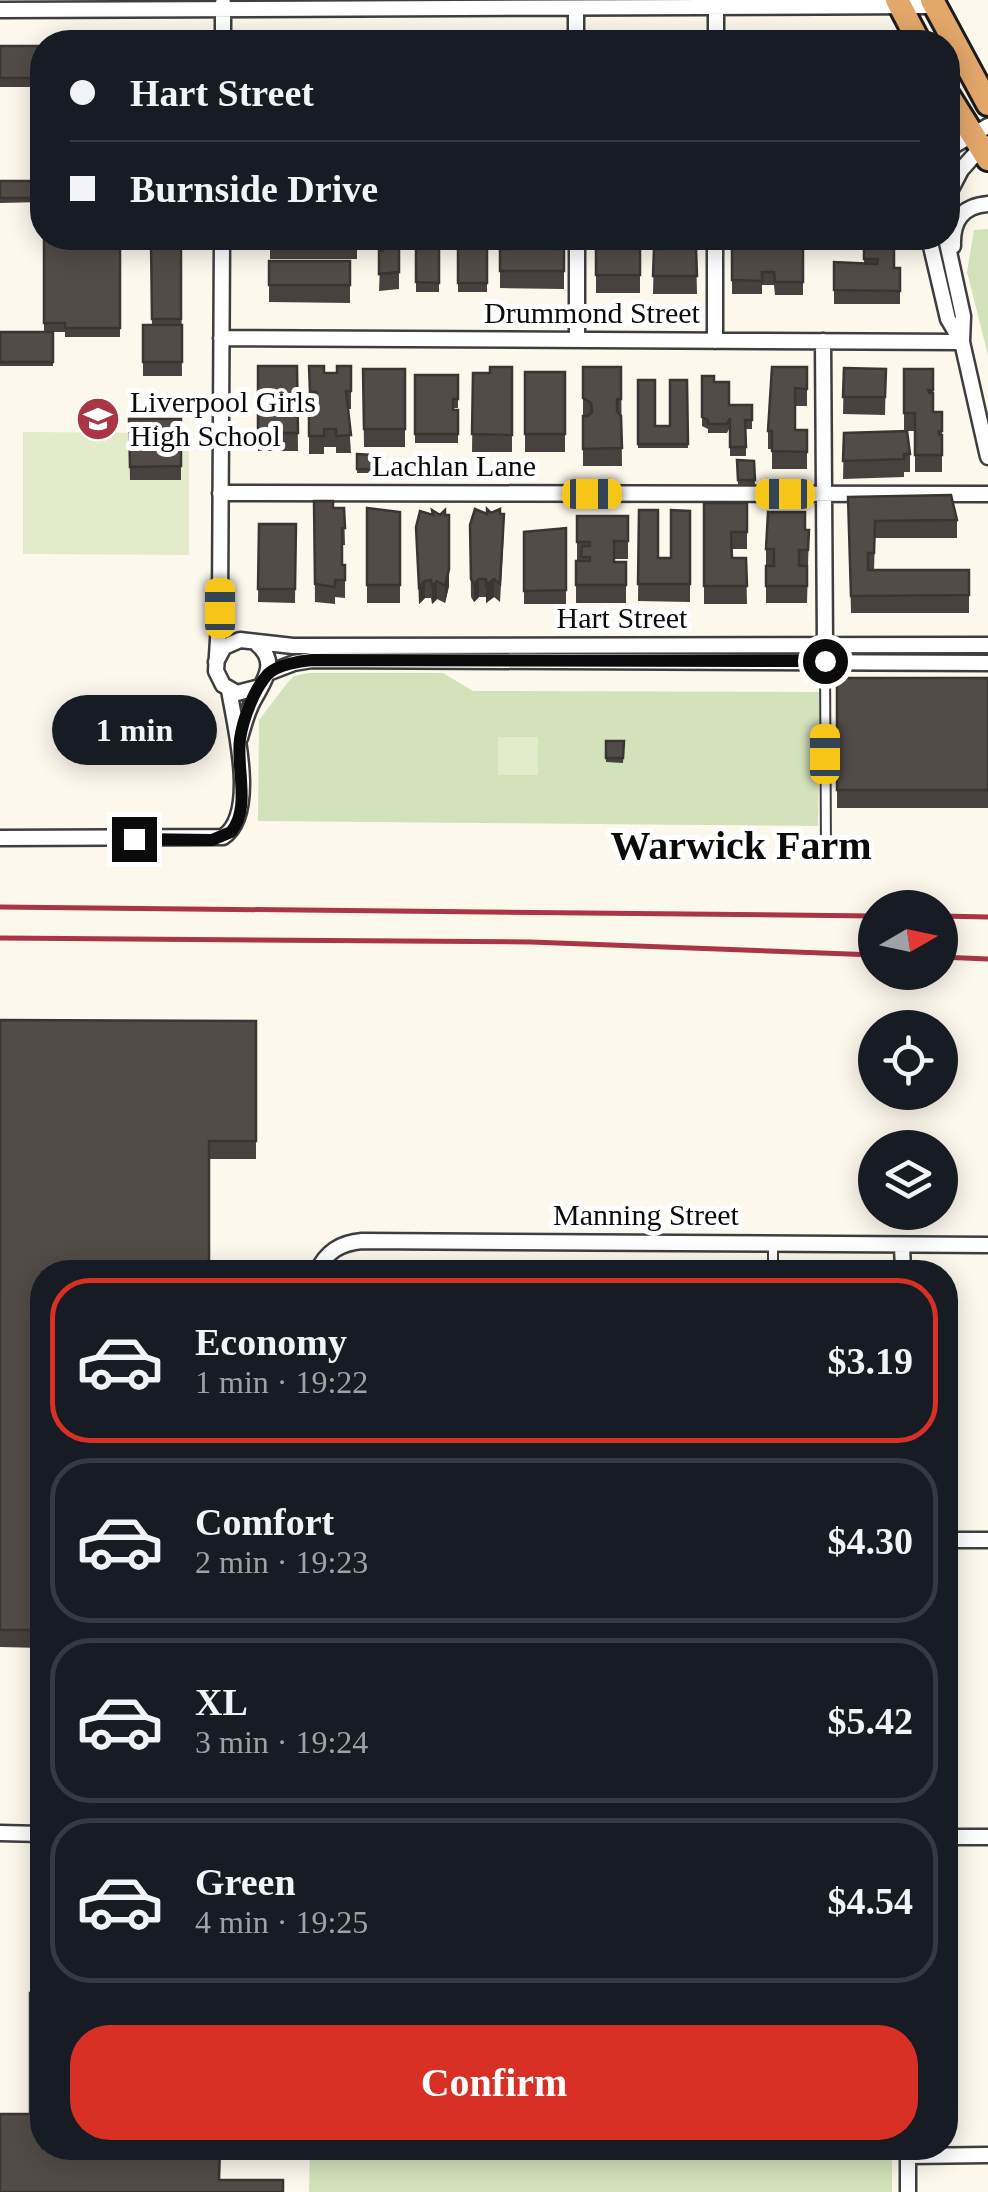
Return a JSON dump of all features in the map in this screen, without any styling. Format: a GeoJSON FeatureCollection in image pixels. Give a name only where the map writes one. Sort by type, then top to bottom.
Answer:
{"type":"FeatureCollection","features":[{"type":"Feature","properties":{"kind":"highway"},"geometry":{"type":"LineString","coordinates":[[934,3],[948,30]]}},
{"type":"Feature","properties":{"kind":"highway"},"geometry":{"type":"LineString","coordinates":[[899,4],[913,30]]}},
{"type":"Feature","properties":{"kind":"highway"},"geometry":{"type":"LineString","coordinates":[[960,52],[988,104]]}},
{"type":"Feature","properties":{"kind":"highway"},"geometry":{"type":"LineString","coordinates":[[960,111],[983,141]]}},
{"type":"Feature","properties":{"kind":"street"},"geometry":{"type":"LineString","coordinates":[[0,10],[223,4],[576,8],[934,3]]}},
{"type":"Feature","properties":{"kind":"street"},"geometry":{"type":"LineString","coordinates":[[223,4],[223,30]]}},
{"type":"Feature","properties":{"kind":"street"},"geometry":{"type":"LineString","coordinates":[[716,7],[716,30]]}},
{"type":"Feature","properties":{"kind":"street"},"geometry":{"type":"LineString","coordinates":[[576,8],[576,30]]}},
{"type":"Feature","properties":{"kind":"street"},"geometry":{"type":"LineString","coordinates":[[960,172],[983,141]]}},
{"type":"Feature","properties":{"kind":"street"},"geometry":{"type":"LineString","coordinates":[[960,217],[972,207],[988,204]]}},
{"type":"Feature","properties":{"kind":"street"},"geometry":{"type":"LineString","coordinates":[[222,250],[220,608],[216,662],[218,678],[230,690],[245,694],[264,680]]}},
{"type":"Feature","properties":{"kind":"street"},"geometry":{"type":"LineString","coordinates":[[577,250],[577,340]]}},
{"type":"Feature","properties":{"kind":"street"},"geometry":{"type":"LineString","coordinates":[[715,250],[715,341]]}},
{"type":"Feature","properties":{"kind":"street"},"geometry":{"type":"LineString","coordinates":[[932,250],[948,318],[962,342]]}},
{"type":"Feature","properties":{"kind":"street"},"geometry":{"type":"LineString","coordinates":[[949,250],[963,316],[962,342],[988,457]]}},
{"type":"Feature","properties":{"kind":"street"},"geometry":{"type":"LineString","coordinates":[[954,250],[955,278]]}},
{"type":"Feature","properties":{"kind":"street","name":"Drummond Street"},"geometry":{"type":"LineString","coordinates":[[221,338],[962,342]]}},
{"type":"Feature","properties":{"kind":"street"},"geometry":{"type":"LineString","coordinates":[[823,341],[825,653]]}},
{"type":"Feature","properties":{"kind":"street","name":"Lachlan Lane"},"geometry":{"type":"LineString","coordinates":[[220,493],[988,494]]}},
{"type":"Feature","properties":{"kind":"street"},"geometry":{"type":"LineString","coordinates":[[220,608],[240,640]]}},
{"type":"Feature","properties":{"kind":"street"},"geometry":{"type":"LineString","coordinates":[[216,662],[224,647],[240,640],[256,644],[267,657],[264,680],[240,739]]}},
{"type":"Feature","properties":{"kind":"street","name":"Hart Street"},"geometry":{"type":"LineString","coordinates":[[256,644],[825,653],[988,663]]}},
{"type":"Feature","properties":{"kind":"street","name":"Hart Street"},"geometry":{"type":"LineString","coordinates":[[264,680],[294,663],[312,660],[825,653],[988,645]]}},
{"type":"Feature","properties":{"kind":"street"},"geometry":{"type":"LineString","coordinates":[[0,838],[223,837],[237,825],[240,815],[240,739],[230,690]]}},
{"type":"Feature","properties":{"kind":"street","name":"Manning Street"},"geometry":{"type":"LineString","coordinates":[[324,1260],[337,1247],[362,1241],[988,1245]]}},
{"type":"Feature","properties":{"kind":"street"},"geometry":{"type":"LineString","coordinates":[[902,1244],[903,1260]]}},
{"type":"Feature","properties":{"kind":"street"},"geometry":{"type":"LineString","coordinates":[[958,1540],[988,1540]]}},
{"type":"Feature","properties":{"kind":"street"},"geometry":{"type":"LineString","coordinates":[[0,1834],[30,1834]]}},
{"type":"Feature","properties":{"kind":"street"},"geometry":{"type":"LineString","coordinates":[[958,1837],[988,1837]]}},
{"type":"Feature","properties":{"kind":"street"},"geometry":{"type":"LineString","coordinates":[[958,2154],[988,2156]]}},
{"type":"Feature","properties":{"kind":"street"},"geometry":{"type":"LineString","coordinates":[[908,2160],[908,2192]]}},
{"type":"Feature","properties":{"kind":"lane"},"geometry":{"type":"LineString","coordinates":[[825,653],[826,852]]}},
{"type":"Feature","properties":{"kind":"lane"},"geometry":{"type":"LineString","coordinates":[[773,1244],[773,1260]]}},
{"type":"Feature","properties":{"kind":"green space"},"geometry":{"type":"Polygon","coordinates":[[[988,229],[988,355],[967,272],[974,230],[988,229]]]}},
{"type":"Feature","properties":{"kind":"green space"},"geometry":{"type":"Polygon","coordinates":[[[23,432],[189,433],[189,555],[23,554],[23,432]]]}},
{"type":"Feature","properties":{"kind":"green space"},"geometry":{"type":"Polygon","coordinates":[[[443,673],[473,691],[820,692],[818,826],[258,821],[259,720],[294,676],[443,673]]]}},
{"type":"Feature","properties":{"kind":"green space"},"geometry":{"type":"Polygon","coordinates":[[[498,737],[538,737],[538,775],[498,775],[498,737]]]}},
{"type":"Feature","properties":{"kind":"green space"},"geometry":{"type":"Polygon","coordinates":[[[310,2160],[892,2160],[892,2192],[309,2192],[310,2160]]]}},
{"type":"Feature","properties":{"kind":"building"},"geometry":{"type":"Polygon","coordinates":[[[0,46],[30,46],[30,78],[0,78],[0,46]]]}},
{"type":"Feature","properties":{"kind":"building"},"geometry":{"type":"Polygon","coordinates":[[[0,181],[30,181],[30,198],[0,198],[0,181]]]}},
{"type":"Feature","properties":{"kind":"building"},"geometry":{"type":"Polygon","coordinates":[[[44,250],[120,250],[120,328],[65,328],[65,323],[44,323],[44,250]]]}},
{"type":"Feature","properties":{"kind":"building"},"geometry":{"type":"Polygon","coordinates":[[[151,250],[181,250],[181,319],[152,319],[151,250]]]}},
{"type":"Feature","properties":{"kind":"building"},"geometry":{"type":"Polygon","coordinates":[[[399,250],[399,272],[379,274],[379,251],[399,250]]]}},
{"type":"Feature","properties":{"kind":"building"},"geometry":{"type":"Polygon","coordinates":[[[416,250],[439,250],[439,283],[416,282],[416,250]]]}},
{"type":"Feature","properties":{"kind":"building"},"geometry":{"type":"Polygon","coordinates":[[[458,250],[487,250],[487,283],[458,283],[458,250]]]}},
{"type":"Feature","properties":{"kind":"building"},"geometry":{"type":"Polygon","coordinates":[[[500,250],[564,250],[564,271],[500,271],[500,250]]]}},
{"type":"Feature","properties":{"kind":"building"},"geometry":{"type":"Polygon","coordinates":[[[596,250],[640,250],[640,275],[596,275],[596,250]]]}},
{"type":"Feature","properties":{"kind":"building"},"geometry":{"type":"Polygon","coordinates":[[[654,250],[696,250],[697,276],[653,276],[654,250]]]}},
{"type":"Feature","properties":{"kind":"building"},"geometry":{"type":"Polygon","coordinates":[[[732,250],[803,250],[803,282],[775,282],[774,272],[762,272],[762,281],[732,280],[732,250]]]}},
{"type":"Feature","properties":{"kind":"building"},"geometry":{"type":"Polygon","coordinates":[[[864,250],[894,250],[894,268],[900,268],[900,291],[834,290],[834,262],[877,264],[878,259],[864,259],[864,250]]]}},
{"type":"Feature","properties":{"kind":"building"},"geometry":{"type":"Polygon","coordinates":[[[269,261],[350,261],[350,285],[269,285],[269,261]]]}},
{"type":"Feature","properties":{"kind":"building"},"geometry":{"type":"Polygon","coordinates":[[[143,325],[182,325],[182,362],[143,362],[143,325]]]}},
{"type":"Feature","properties":{"kind":"building"},"geometry":{"type":"Polygon","coordinates":[[[0,332],[53,332],[53,362],[0,362],[0,332]]]}},
{"type":"Feature","properties":{"kind":"building"},"geometry":{"type":"Polygon","coordinates":[[[258,366],[297,366],[298,433],[258,433],[258,402],[271,403],[271,399],[258,399],[258,366]]]}},
{"type":"Feature","properties":{"kind":"building"},"geometry":{"type":"Polygon","coordinates":[[[309,366],[324,366],[324,373],[337,373],[337,366],[351,366],[351,391],[346,391],[351,435],[336,436],[336,429],[324,429],[324,436],[309,436],[309,410],[316,410],[316,392],[310,392],[309,366]]]}},
{"type":"Feature","properties":{"kind":"building"},"geometry":{"type":"Polygon","coordinates":[[[490,367],[512,367],[512,435],[472,434],[473,373],[490,373],[490,367]]]}},
{"type":"Feature","properties":{"kind":"building"},"geometry":{"type":"Polygon","coordinates":[[[583,367],[621,367],[617,411],[621,416],[622,448],[583,449],[583,416],[592,412],[591,403],[583,398],[583,367]]]}},
{"type":"Feature","properties":{"kind":"building"},"geometry":{"type":"Polygon","coordinates":[[[772,367],[807,367],[807,389],[795,388],[795,430],[807,430],[807,452],[772,451],[772,431],[768,431],[772,367]]]}},
{"type":"Feature","properties":{"kind":"building"},"geometry":{"type":"Polygon","coordinates":[[[844,368],[886,369],[885,397],[843,397],[844,368]]]}},
{"type":"Feature","properties":{"kind":"building"},"geometry":{"type":"Polygon","coordinates":[[[363,369],[405,369],[405,429],[364,429],[363,369]]]}},
{"type":"Feature","properties":{"kind":"building"},"geometry":{"type":"Polygon","coordinates":[[[904,369],[933,369],[933,390],[928,390],[933,393],[933,412],[942,412],[942,455],[915,455],[915,413],[904,413],[904,369]]]}},
{"type":"Feature","properties":{"kind":"building"},"geometry":{"type":"Polygon","coordinates":[[[525,372],[565,372],[565,434],[525,434],[525,372]]]}},
{"type":"Feature","properties":{"kind":"building"},"geometry":{"type":"Polygon","coordinates":[[[415,375],[458,375],[458,399],[453,399],[453,410],[458,410],[458,434],[415,434],[415,375]]]}},
{"type":"Feature","properties":{"kind":"building"},"geometry":{"type":"Polygon","coordinates":[[[702,376],[714,376],[714,382],[729,382],[729,405],[752,405],[752,420],[745,420],[746,447],[730,447],[730,418],[727,424],[708,424],[702,417],[702,376]]]}},
{"type":"Feature","properties":{"kind":"building"},"geometry":{"type":"Polygon","coordinates":[[[638,380],[655,380],[655,426],[670,426],[670,380],[687,380],[688,444],[638,444],[638,380]]]}},
{"type":"Feature","properties":{"kind":"building"},"geometry":{"type":"Polygon","coordinates":[[[129,419],[181,419],[181,466],[130,467],[129,419]]]}},
{"type":"Feature","properties":{"kind":"building"},"geometry":{"type":"Polygon","coordinates":[[[907,431],[910,454],[904,454],[904,459],[843,461],[844,433],[907,431]]]}},
{"type":"Feature","properties":{"kind":"building"},"geometry":{"type":"Polygon","coordinates":[[[357,454],[373,455],[372,469],[357,469],[357,454]]]}},
{"type":"Feature","properties":{"kind":"building"},"geometry":{"type":"Polygon","coordinates":[[[737,460],[754,461],[755,480],[738,480],[737,460]]]}},
{"type":"Feature","properties":{"kind":"building"},"geometry":{"type":"Polygon","coordinates":[[[951,495],[957,520],[875,521],[874,553],[868,553],[868,570],[969,570],[969,595],[851,596],[848,497],[951,495]]]}},
{"type":"Feature","properties":{"kind":"building"},"geometry":{"type":"Polygon","coordinates":[[[314,501],[333,501],[333,508],[344,508],[345,580],[335,580],[335,587],[315,584],[314,501]]]}},
{"type":"Feature","properties":{"kind":"building"},"geometry":{"type":"Polygon","coordinates":[[[704,503],[747,503],[747,532],[731,532],[732,558],[746,558],[747,586],[704,586],[704,503]]]}},
{"type":"Feature","properties":{"kind":"building"},"geometry":{"type":"Polygon","coordinates":[[[367,508],[400,512],[400,585],[367,585],[367,508]]]}},
{"type":"Feature","properties":{"kind":"building"},"geometry":{"type":"Polygon","coordinates":[[[475,509],[487,514],[487,509],[491,513],[500,509],[500,514],[504,514],[500,584],[494,579],[486,585],[486,579],[479,579],[474,584],[471,579],[470,525],[475,509]]]}},
{"type":"Feature","properties":{"kind":"building"},"geometry":{"type":"Polygon","coordinates":[[[432,510],[440,515],[445,510],[445,515],[449,515],[449,569],[445,586],[437,581],[432,586],[431,580],[419,587],[416,527],[420,511],[433,515],[432,510]]]}},
{"type":"Feature","properties":{"kind":"building"},"geometry":{"type":"Polygon","coordinates":[[[639,510],[658,510],[658,558],[671,558],[671,510],[690,511],[690,584],[638,584],[639,510]]]}},
{"type":"Feature","properties":{"kind":"building"},"geometry":{"type":"Polygon","coordinates":[[[768,512],[805,512],[808,550],[799,550],[799,566],[807,566],[807,586],[766,586],[766,566],[774,566],[774,549],[766,549],[768,512]]]}},
{"type":"Feature","properties":{"kind":"building"},"geometry":{"type":"Polygon","coordinates":[[[577,516],[628,516],[628,541],[614,541],[614,562],[626,562],[626,585],[576,585],[576,561],[590,561],[590,557],[581,557],[582,546],[590,546],[590,542],[577,542],[577,516]]]}},
{"type":"Feature","properties":{"kind":"building"},"geometry":{"type":"Polygon","coordinates":[[[259,524],[296,524],[295,589],[258,589],[259,524]]]}},
{"type":"Feature","properties":{"kind":"building"},"geometry":{"type":"Polygon","coordinates":[[[566,528],[566,590],[524,591],[524,532],[566,528]]]}},
{"type":"Feature","properties":{"kind":"building"},"geometry":{"type":"Polygon","coordinates":[[[837,678],[988,678],[988,790],[837,790],[837,678]]]}},
{"type":"Feature","properties":{"kind":"building"},"geometry":{"type":"Polygon","coordinates":[[[606,741],[624,741],[623,758],[606,758],[606,741]]]}},
{"type":"Feature","properties":{"kind":"building"},"geometry":{"type":"Polygon","coordinates":[[[0,1020],[256,1021],[256,1141],[209,1141],[209,1260],[30,1260],[30,1630],[0,1630],[0,1020]]]}},
{"type":"Feature","properties":{"kind":"building"},"geometry":{"type":"Polygon","coordinates":[[[0,2114],[30,2114],[30,2160],[220,2160],[219,2180],[283,2180],[283,2192],[0,2192],[0,2114]]]}},
{"type":"Feature","properties":{"kind":"railway"},"geometry":{"type":"LineString","coordinates":[[0,907],[858,916]]}},
{"type":"Feature","properties":{"kind":"railway"},"geometry":{"type":"LineString","coordinates":[[958,916],[988,917]]}},
{"type":"Feature","properties":{"kind":"railway"},"geometry":{"type":"LineString","coordinates":[[0,938],[531,942],[858,954]]}},
{"type":"Feature","properties":{"kind":"railway"},"geometry":{"type":"LineString","coordinates":[[958,958],[988,959]]}},
{"type":"Feature","properties":{"kind":"place","name":"Liverpool Girls High School"},"geometry":{"type":"Point","coordinates":[98,419]}},
{"type":"Feature","properties":{"kind":"district","name":"Warwick Farm"},"geometry":{"type":"Point","coordinates":[741,845]}},
{"type":"Feature","properties":{"kind":"route"},"geometry":{"type":"LineString","coordinates":[[134,839],[212,840],[231,832],[240,815],[240,739],[248,710],[268,673],[294,663],[825,661]]}}]}
